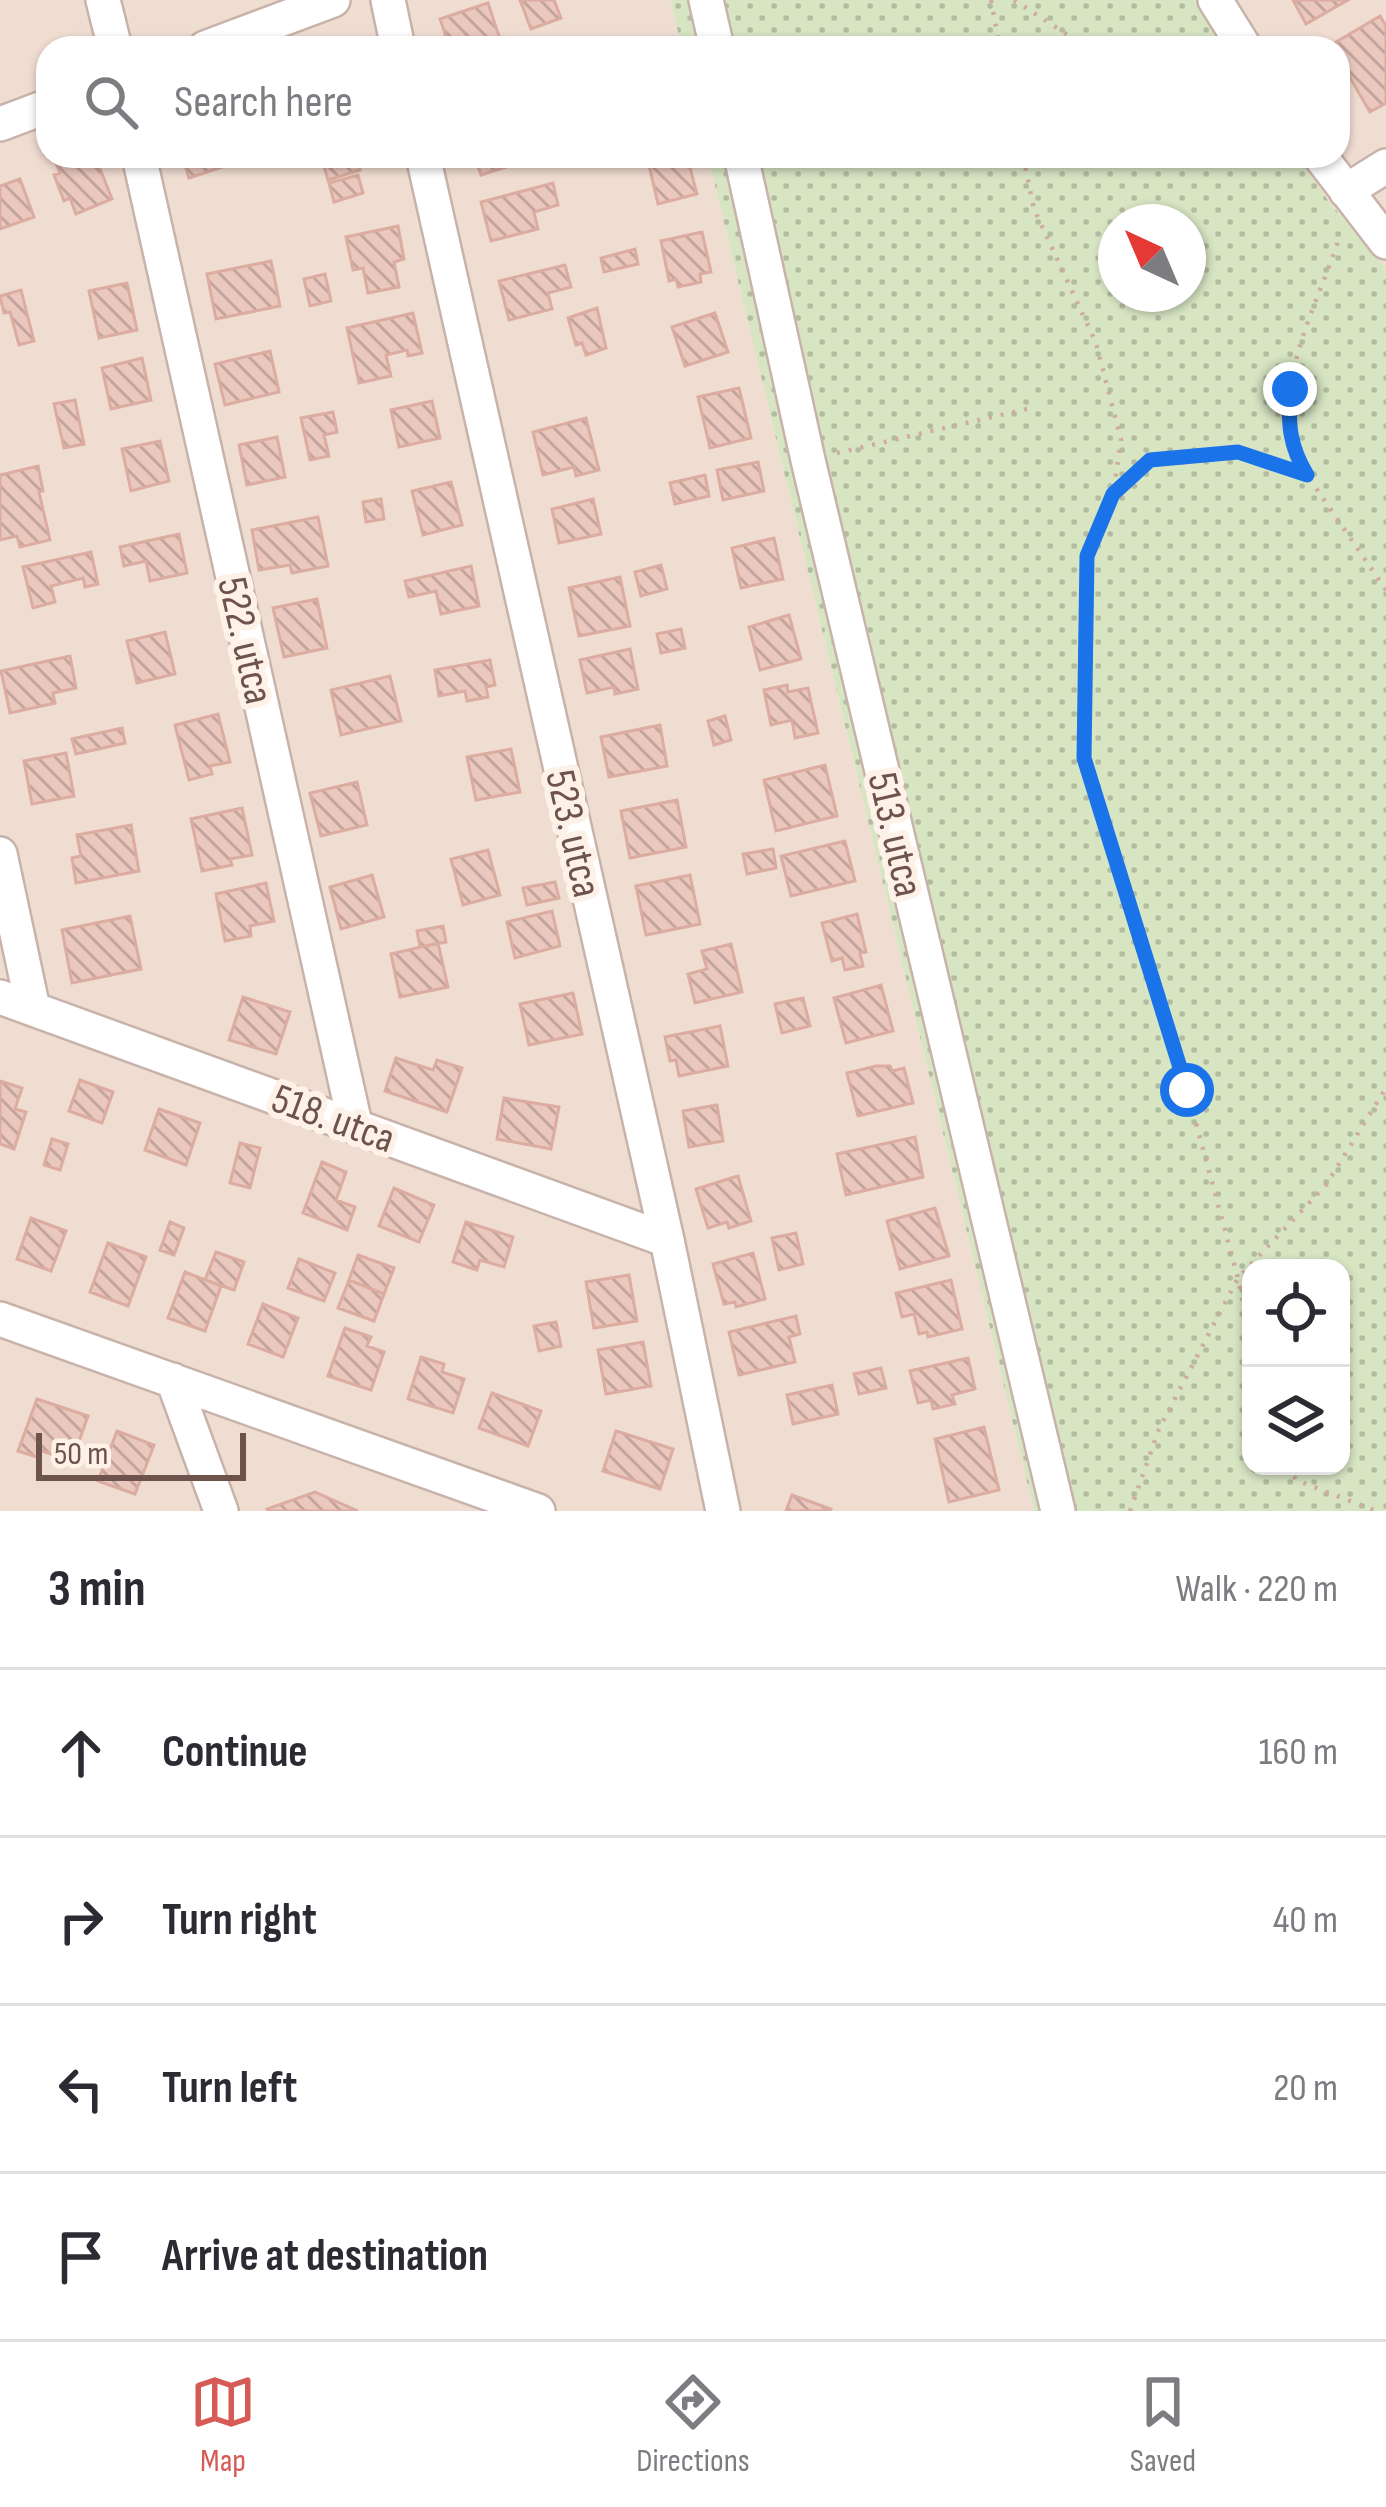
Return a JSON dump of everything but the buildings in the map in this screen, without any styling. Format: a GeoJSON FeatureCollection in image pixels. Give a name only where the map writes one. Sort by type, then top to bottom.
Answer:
{"type":"FeatureCollection","features":[{"type":"Feature","properties":{"kind":"street"},"geometry":{"type":"LineString","coordinates":[[103,0],[112,36]]}},
{"type":"Feature","properties":{"kind":"street"},"geometry":{"type":"LineString","coordinates":[[237,36],[333,0]]}},
{"type":"Feature","properties":{"kind":"street"},"geometry":{"type":"LineString","coordinates":[[388,0],[396,36]]}},
{"type":"Feature","properties":{"kind":"street"},"geometry":{"type":"LineString","coordinates":[[706,0],[714,36]]}},
{"type":"Feature","properties":{"kind":"street"},"geometry":{"type":"LineString","coordinates":[[1214,0],[1236,36]]}},
{"type":"Feature","properties":{"kind":"street"},"geometry":{"type":"LineString","coordinates":[[0,124],[36,110]]}},
{"type":"Feature","properties":{"kind":"street"},"geometry":{"type":"LineString","coordinates":[[1346,191],[1386,166]]}},
{"type":"Feature","properties":{"kind":"street","name":"522. utca"},"geometry":{"type":"LineString","coordinates":[[142,168],[355,1124]]}},
{"type":"Feature","properties":{"kind":"street","name":"523. utca"},"geometry":{"type":"LineString","coordinates":[[426,168],[667,1240],[723,1511]]}},
{"type":"Feature","properties":{"kind":"street","name":"513. utca"},"geometry":{"type":"LineString","coordinates":[[744,168],[808,460],[1058,1511]]}},
{"type":"Feature","properties":{"kind":"street"},"geometry":{"type":"LineString","coordinates":[[1329,168],[1386,242]]}},
{"type":"Feature","properties":{"kind":"street"},"geometry":{"type":"LineString","coordinates":[[0,854],[33,1009]]}},
{"type":"Feature","properties":{"kind":"street","name":"518. utca"},"geometry":{"type":"LineString","coordinates":[[0,997],[667,1240]]}},
{"type":"Feature","properties":{"kind":"street"},"geometry":{"type":"LineString","coordinates":[[0,1319],[538,1511]]}},
{"type":"Feature","properties":{"kind":"street"},"geometry":{"type":"LineString","coordinates":[[173,1380],[221,1511]]}},
{"type":"Feature","properties":{"kind":"path"},"geometry":{"type":"LineString","coordinates":[[991,0],[998,36]]}},
{"type":"Feature","properties":{"kind":"path"},"geometry":{"type":"LineString","coordinates":[[1014,0],[1070,36]]}},
{"type":"Feature","properties":{"kind":"path"},"geometry":{"type":"LineString","coordinates":[[1025,168],[1034,209],[1096,343],[1121,440],[1113,494],[1087,556],[1084,758],[1187,1090],[1242,1298]]}},
{"type":"Feature","properties":{"kind":"path"},"geometry":{"type":"LineString","coordinates":[[1346,191],[1341,231],[1306,323],[1290,389],[1287,428],[1292,450],[1307,475],[1386,590]]}},
{"type":"Feature","properties":{"kind":"path"},"geometry":{"type":"LineString","coordinates":[[808,460],[1031,408]]}},
{"type":"Feature","properties":{"kind":"path"},"geometry":{"type":"LineString","coordinates":[[1113,494],[1150,460],[1238,452],[1307,475]]}},
{"type":"Feature","properties":{"kind":"path"},"geometry":{"type":"LineString","coordinates":[[1130,1511],[1159,1429],[1238,1278],[1326,1185],[1386,1088]]}},
{"type":"Feature","properties":{"kind":"path"},"geometry":{"type":"LineString","coordinates":[[1293,1475],[1376,1511]]}},
{"type":"Feature","properties":{"kind":"shaded area"},"geometry":{"type":"Polygon","coordinates":[[[0,0],[670,0],[679,36],[36,36],[36,168],[711,168],[1034,1511],[0,1511],[0,0]]]}},
{"type":"Feature","properties":{"kind":"shaded area"},"geometry":{"type":"Polygon","coordinates":[[[1194,0],[1386,0],[1386,268],[1305,168],[1350,168],[1350,36],[1216,36],[1194,0]]]}},
{"type":"Feature","properties":{"kind":"green space"},"geometry":{"type":"Polygon","coordinates":[[[670,0],[1194,0],[1216,36],[679,36],[670,0]]]}},
{"type":"Feature","properties":{"kind":"green space"},"geometry":{"type":"Polygon","coordinates":[[[711,168],[1305,168],[1386,268],[1386,1511],[1034,1511],[711,168]]]}},
{"type":"Feature","properties":{"kind":"route"},"geometry":{"type":"LineString","coordinates":[[1187,1090],[1084,758],[1087,556],[1113,494],[1150,460],[1238,452],[1307,475],[1292,450],[1287,428],[1290,389]]}}]}
